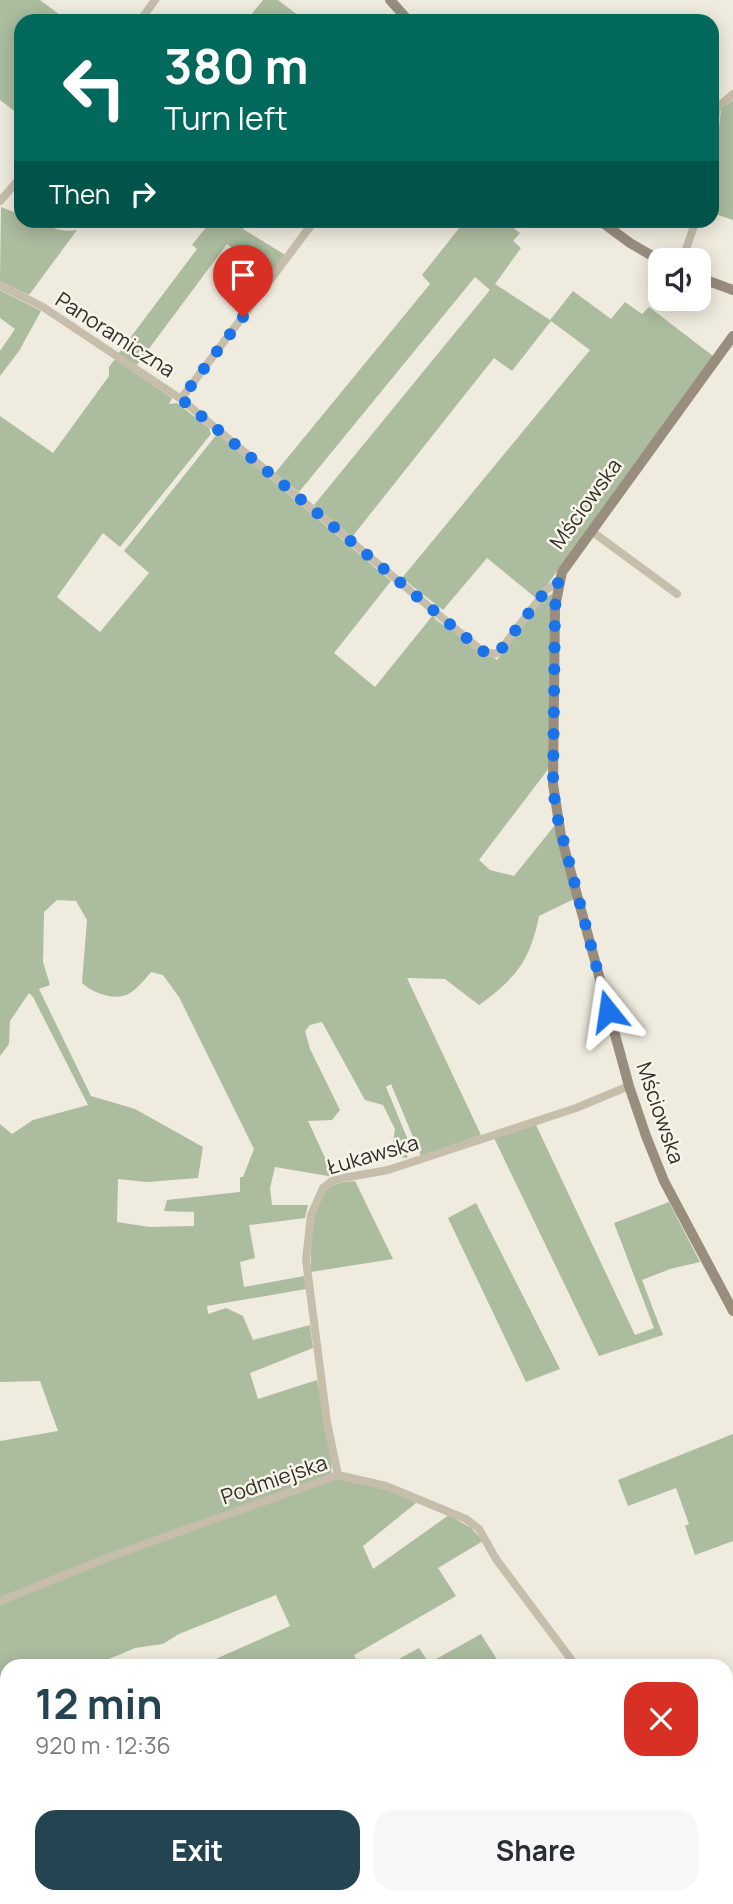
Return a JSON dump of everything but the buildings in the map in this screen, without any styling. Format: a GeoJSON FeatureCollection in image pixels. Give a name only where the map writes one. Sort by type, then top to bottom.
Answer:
{"type":"FeatureCollection","features":[{"type":"Feature","properties":{"kind":"street"},"geometry":{"type":"LineString","coordinates":[[719,107],[733,94]]}},
{"type":"Feature","properties":{"kind":"street"},"geometry":{"type":"LineString","coordinates":[[0,201],[14,185]]}},
{"type":"Feature","properties":{"kind":"street"},"geometry":{"type":"LineString","coordinates":[[181,399],[309,228]]}},
{"type":"Feature","properties":{"kind":"street"},"geometry":{"type":"LineString","coordinates":[[610,228],[648,253]]}},
{"type":"Feature","properties":{"kind":"street"},"geometry":{"type":"LineString","coordinates":[[686,248],[693,228]]}},
{"type":"Feature","properties":{"kind":"street"},"geometry":{"type":"LineString","coordinates":[[711,282],[733,290]]}},
{"type":"Feature","properties":{"kind":"street","name":"Panoramiczna"},"geometry":{"type":"LineString","coordinates":[[0,285],[43,307],[181,399],[482,651],[494,654],[499,652],[547,589],[558,583]]}},
{"type":"Feature","properties":{"kind":"street","name":"Mściowska"},"geometry":{"type":"LineString","coordinates":[[733,336],[590,530],[566,564],[558,583],[555,607],[553,785],[556,812],[629,1086],[664,1181],[733,1311]]}},
{"type":"Feature","properties":{"kind":"street"},"geometry":{"type":"LineString","coordinates":[[590,530],[677,594]]}},
{"type":"Feature","properties":{"kind":"street","name":"Łukawska"},"geometry":{"type":"LineString","coordinates":[[338,1475],[327,1422],[306,1260],[311,1214],[319,1193],[332,1181],[388,1171],[576,1108],[629,1086]]}},
{"type":"Feature","properties":{"kind":"street","name":"Podmiejska"},"geometry":{"type":"LineString","coordinates":[[0,1601],[117,1554],[338,1475],[409,1494],[457,1514],[476,1526],[488,1541],[496,1559],[571,1659]]}},
{"type":"Feature","properties":{"kind":"green space"},"geometry":{"type":"Polygon","coordinates":[[[0,0],[40,0],[59,14],[14,14],[14,111],[0,100],[0,0]]]}},
{"type":"Feature","properties":{"kind":"green space"},"geometry":{"type":"Polygon","coordinates":[[[263,0],[278,0],[296,14],[252,14],[263,0]]]}},
{"type":"Feature","properties":{"kind":"green space"},"geometry":{"type":"Polygon","coordinates":[[[733,100],[733,220],[719,215],[721,109],[733,100]]]}},
{"type":"Feature","properties":{"kind":"green space"},"geometry":{"type":"Polygon","coordinates":[[[1,207],[14,212],[14,228],[77,230],[29,295],[0,281],[1,207]]]}},
{"type":"Feature","properties":{"kind":"green space"},"geometry":{"type":"Polygon","coordinates":[[[205,228],[244,228],[287,256],[271,277],[227,244],[136,366],[118,354],[197,249],[192,245],[205,228]]]}},
{"type":"Feature","properties":{"kind":"green space"},"geometry":{"type":"Polygon","coordinates":[[[459,228],[513,228],[520,233],[513,241],[521,248],[495,284],[550,320],[573,291],[611,319],[625,302],[642,314],[648,308],[648,311],[654,311],[713,356],[537,599],[487,558],[443,610],[402,578],[590,350],[551,321],[512,371],[494,358],[352,537],[314,505],[490,290],[475,277],[299,492],[275,473],[430,284],[422,275],[459,228]]]}},
{"type":"Feature","properties":{"kind":"green space"},"geometry":{"type":"Polygon","coordinates":[[[0,290],[41,311],[19,351],[0,376],[0,351],[15,329],[0,318],[0,290]]]}},
{"type":"Feature","properties":{"kind":"green space"},"geometry":{"type":"Polygon","coordinates":[[[115,359],[172,398],[169,404],[177,403],[209,428],[211,434],[120,547],[103,533],[57,597],[100,632],[149,573],[124,551],[217,434],[391,581],[334,653],[375,687],[433,615],[436,620],[497,660],[543,598],[552,594],[549,768],[479,860],[490,870],[514,876],[555,825],[574,899],[539,916],[531,945],[520,967],[503,986],[479,1005],[445,979],[407,978],[481,1135],[421,1156],[391,1084],[386,1087],[410,1145],[407,1158],[400,1157],[393,1143],[395,1129],[383,1105],[365,1100],[322,1022],[310,1025],[305,1031],[310,1049],[340,1110],[332,1120],[308,1121],[334,1177],[275,1167],[270,1188],[272,1205],[308,1205],[305,1218],[249,1225],[255,1258],[240,1262],[244,1287],[304,1276],[306,1289],[207,1306],[208,1314],[226,1308],[243,1316],[253,1340],[310,1325],[313,1348],[250,1373],[258,1399],[317,1380],[332,1455],[331,1477],[404,1494],[416,1503],[363,1546],[373,1569],[449,1515],[471,1528],[483,1541],[438,1568],[456,1596],[354,1655],[356,1659],[216,1659],[290,1626],[276,1595],[179,1634],[163,1644],[135,1648],[109,1659],[0,1659],[0,1441],[58,1431],[40,1381],[0,1382],[0,1124],[12,1134],[33,1120],[88,1105],[29,993],[10,1021],[9,1044],[0,1056],[0,416],[53,453],[109,376],[109,367],[115,359]],[[57,900],[44,912],[43,962],[50,985],[39,989],[91,1096],[135,1109],[203,1147],[198,1178],[147,1182],[118,1179],[117,1222],[149,1227],[194,1226],[194,1212],[164,1211],[167,1200],[240,1192],[240,1177],[243,1177],[254,1149],[179,997],[163,975],[151,972],[133,991],[118,997],[98,993],[82,983],[87,920],[76,901],[57,900]]]}},
{"type":"Feature","properties":{"kind":"green space"},"geometry":{"type":"Polygon","coordinates":[[[536,1125],[635,1335],[654,1328],[614,1223],[669,1202],[700,1262],[670,1269],[642,1280],[663,1335],[599,1356],[494,1138],[536,1125]]]}},
{"type":"Feature","properties":{"kind":"green space"},"geometry":{"type":"Polygon","coordinates":[[[355,1181],[393,1259],[311,1272],[313,1227],[318,1205],[332,1186],[355,1181]]]}},
{"type":"Feature","properties":{"kind":"green space"},"geometry":{"type":"Polygon","coordinates":[[[476,1203],[560,1369],[526,1382],[448,1218],[476,1203]]]}},
{"type":"Feature","properties":{"kind":"green space"},"geometry":{"type":"Polygon","coordinates":[[[733,1434],[733,1541],[695,1555],[685,1526],[689,1524],[676,1488],[628,1506],[618,1480],[733,1434]]]}},
{"type":"Feature","properties":{"kind":"green space"},"geometry":{"type":"Polygon","coordinates":[[[481,1634],[497,1659],[436,1659],[481,1634]]]}},
{"type":"Feature","properties":{"kind":"green space"},"geometry":{"type":"Polygon","coordinates":[[[419,1648],[426,1659],[399,1659],[419,1648]]]}},
{"type":"Feature","properties":{"kind":"route"},"geometry":{"type":"LineString","coordinates":[[243,317],[181,399],[482,651],[494,654],[499,652],[547,589],[558,583],[555,607],[553,785],[556,812],[608,1011]]}}]}
